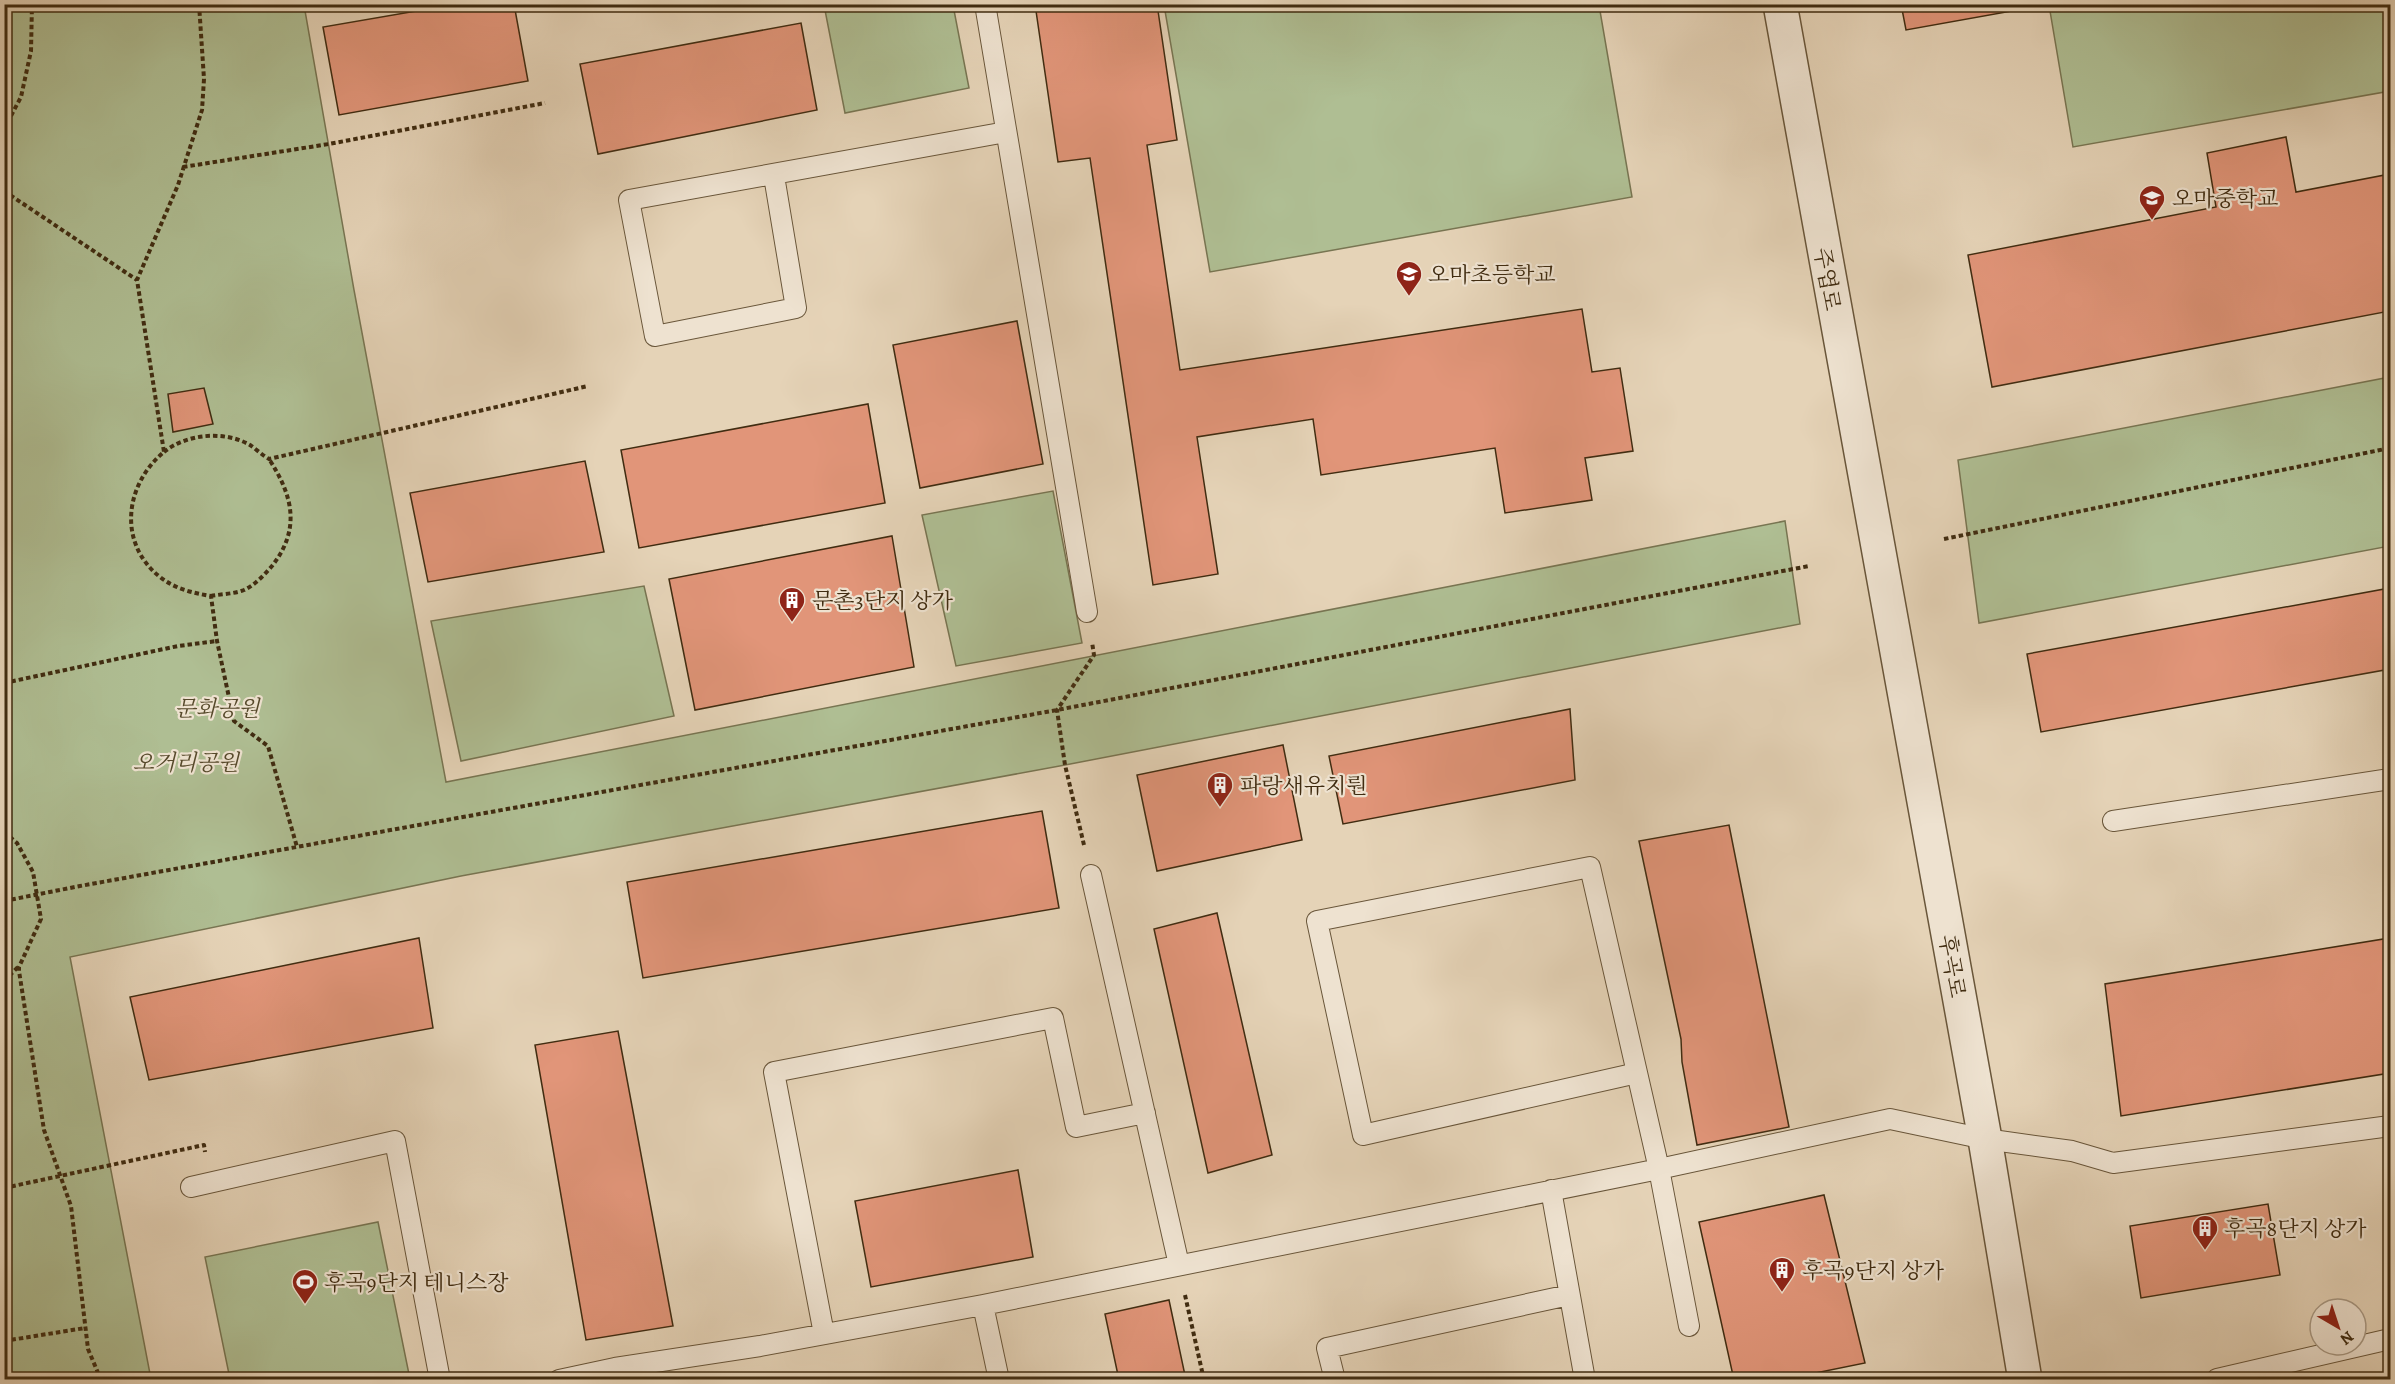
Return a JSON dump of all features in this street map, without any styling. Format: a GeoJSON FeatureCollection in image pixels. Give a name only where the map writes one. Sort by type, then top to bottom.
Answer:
{"type":"FeatureCollection","features":[{"type":"Feature","properties":{"kind":"street","name":"주엽로"},"geometry":{"type":"LineString","coordinates":[[1780,4],[1877,553]]}},
{"type":"Feature","properties":{"kind":"street","name":"후곡로"},"geometry":{"type":"LineString","coordinates":[[1877,553],[1985,1139],[2025,1380]]}},
{"type":"Feature","properties":{"kind":"lane"},"geometry":{"type":"LineString","coordinates":[[985,4],[1088,612]]}},
{"type":"Feature","properties":{"kind":"lane"},"geometry":{"type":"LineString","coordinates":[[774,176],[796,308],[655,336],[629,200],[774,176],[1006,132]]}},
{"type":"Feature","properties":{"kind":"lane"},"geometry":{"type":"LineString","coordinates":[[2114,821],[2391,779]]}},
{"type":"Feature","properties":{"kind":"lane"},"geometry":{"type":"LineString","coordinates":[[1637,1073],[1363,1136],[1317,921],[1590,867],[1659,1169],[1689,1326]]}},
{"type":"Feature","properties":{"kind":"lane"},"geometry":{"type":"LineString","coordinates":[[1091,875],[1179,1265]]}},
{"type":"Feature","properties":{"kind":"lane"},"geometry":{"type":"LineString","coordinates":[[824,1334],[774,1072],[1053,1017],[1076,1127],[1145,1113]]}},
{"type":"Feature","properties":{"kind":"lane"},"geometry":{"type":"LineString","coordinates":[[560,1380],[615,1368],[760,1346],[983,1305],[1659,1169],[1890,1119],[1985,1139],[2072,1151],[2114,1163],[2391,1126]]}},
{"type":"Feature","properties":{"kind":"lane"},"geometry":{"type":"LineString","coordinates":[[200,1184],[394,1141],[440,1380]]}},
{"type":"Feature","properties":{"kind":"lane"},"geometry":{"type":"LineString","coordinates":[[1551,1190],[1585,1380]]}},
{"type":"Feature","properties":{"kind":"lane"},"geometry":{"type":"LineString","coordinates":[[1335,1380],[1327,1348],[1569,1295]]}},
{"type":"Feature","properties":{"kind":"lane"},"geometry":{"type":"LineString","coordinates":[[983,1305],[999,1380]]}},
{"type":"Feature","properties":{"kind":"lane"},"geometry":{"type":"LineString","coordinates":[[2217,1379],[2391,1339]]}},
{"type":"Feature","properties":{"kind":"path"},"geometry":{"type":"LineString","coordinates":[[4,129],[21,97],[31,51],[32,4]]}},
{"type":"Feature","properties":{"kind":"path"},"geometry":{"type":"LineString","coordinates":[[164,452],[137,280],[178,185],[201,110],[204,79],[199,4]]}},
{"type":"Feature","properties":{"kind":"path"},"geometry":{"type":"LineString","coordinates":[[183,167],[329,144],[545,103]]}},
{"type":"Feature","properties":{"kind":"path"},"geometry":{"type":"LineString","coordinates":[[4,191],[137,280]]}},
{"type":"Feature","properties":{"kind":"path"},"geometry":{"type":"LineString","coordinates":[[269,459],[588,386]]}},
{"type":"Feature","properties":{"kind":"path"},"geometry":{"type":"LineString","coordinates":[[222,436],[248,444],[269,459],[287,492],[291,505],[290,531],[281,554],[262,578],[243,590],[211,596],[185,592],[159,577],[142,558],[132,532],[131,507],[139,482],[152,462],[173,444],[198,437],[222,436]]}},
{"type":"Feature","properties":{"kind":"path"},"geometry":{"type":"LineString","coordinates":[[1944,539],[2391,448]]}},
{"type":"Feature","properties":{"kind":"path"},"geometry":{"type":"LineString","coordinates":[[4,901],[1057,710],[1809,566]]}},
{"type":"Feature","properties":{"kind":"path"},"geometry":{"type":"LineString","coordinates":[[211,596],[234,721],[268,746],[297,847]]}},
{"type":"Feature","properties":{"kind":"path"},"geometry":{"type":"LineString","coordinates":[[1088,612],[1094,655],[1057,710],[1065,765],[1091,875]]}},
{"type":"Feature","properties":{"kind":"path"},"geometry":{"type":"LineString","coordinates":[[4,683],[178,646],[218,640]]}},
{"type":"Feature","properties":{"kind":"path"},"geometry":{"type":"LineString","coordinates":[[4,832],[17,843],[33,872],[41,919],[19,967],[4,981]]}},
{"type":"Feature","properties":{"kind":"path"},"geometry":{"type":"LineString","coordinates":[[19,967],[44,1130],[70,1206],[88,1349],[101,1380]]}},
{"type":"Feature","properties":{"kind":"path"},"geometry":{"type":"LineString","coordinates":[[4,1188],[204,1144],[200,1184]]}},
{"type":"Feature","properties":{"kind":"path"},"geometry":{"type":"LineString","coordinates":[[1179,1265],[1204,1380]]}},
{"type":"Feature","properties":{"kind":"path"},"geometry":{"type":"LineString","coordinates":[[10,1380],[4,1342],[85,1328]]}},
{"type":"Feature","properties":{"kind":"green space","name":"문화공원"},"geometry":{"type":"Polygon","coordinates":[[[5,5],[304,5],[354,290],[446,782],[1785,521],[1800,624],[1065,765],[461,876],[70,957],[151,1379],[5,1379],[5,5]]]}},
{"type":"Feature","properties":{"kind":"green space"},"geometry":{"type":"Polygon","coordinates":[[[824,5],[953,5],[969,88],[845,113],[824,5]]]}},
{"type":"Feature","properties":{"kind":"green space"},"geometry":{"type":"Polygon","coordinates":[[[1164,5],[1599,5],[1632,197],[1210,272],[1164,5]]]}},
{"type":"Feature","properties":{"kind":"green space"},"geometry":{"type":"Polygon","coordinates":[[[2049,5],[2390,5],[2390,91],[2073,147],[2049,5]]]}},
{"type":"Feature","properties":{"kind":"green space"},"geometry":{"type":"Polygon","coordinates":[[[2390,377],[2390,546],[1979,623],[1958,460],[2390,377]]]}},
{"type":"Feature","properties":{"kind":"green space"},"geometry":{"type":"Polygon","coordinates":[[[1053,491],[1082,643],[956,666],[922,515],[1053,491]]]}},
{"type":"Feature","properties":{"kind":"green space"},"geometry":{"type":"Polygon","coordinates":[[[644,586],[674,716],[461,761],[431,621],[644,586]]]}},
{"type":"Feature","properties":{"kind":"green space","name":"후곡9단지 테니스장"},"geometry":{"type":"Polygon","coordinates":[[[378,1222],[410,1379],[230,1379],[205,1257],[378,1222]]]}},
{"type":"Feature","properties":{"kind":"building"},"geometry":{"type":"Polygon","coordinates":[[[457,4],[514,4],[528,81],[339,115],[323,27],[457,4]]]}},
{"type":"Feature","properties":{"kind":"building"},"geometry":{"type":"Polygon","coordinates":[[[1035,4],[1157,4],[1177,140],[1147,145],[1180,370],[1582,309],[1592,372],[1620,368],[1633,451],[1585,458],[1592,500],[1505,513],[1495,448],[1321,475],[1313,419],[1197,437],[1218,574],[1153,585],[1090,158],[1058,162],[1035,4]]]}},
{"type":"Feature","properties":{"kind":"building"},"geometry":{"type":"Polygon","coordinates":[[[1901,4],[2039,4],[2039,6],[1906,30],[1901,4]]]}},
{"type":"Feature","properties":{"kind":"building"},"geometry":{"type":"Polygon","coordinates":[[[801,23],[817,110],[598,154],[580,64],[801,23]]]}},
{"type":"Feature","properties":{"kind":"building"},"geometry":{"type":"Polygon","coordinates":[[[2286,137],[2296,192],[2390,174],[2390,311],[1992,387],[1968,255],[2216,207],[2207,153],[2286,137]]]}},
{"type":"Feature","properties":{"kind":"building"},"geometry":{"type":"Polygon","coordinates":[[[1017,321],[1043,464],[920,488],[893,345],[1017,321]]]}},
{"type":"Feature","properties":{"kind":"building"},"geometry":{"type":"Polygon","coordinates":[[[204,388],[213,424],[173,432],[168,394],[204,388]]]}},
{"type":"Feature","properties":{"kind":"building"},"geometry":{"type":"Polygon","coordinates":[[[868,404],[885,503],[639,548],[621,450],[868,404]]]}},
{"type":"Feature","properties":{"kind":"building"},"geometry":{"type":"Polygon","coordinates":[[[585,461],[604,552],[428,582],[410,493],[585,461]]]}},
{"type":"Feature","properties":{"kind":"building","name":"문촌3단지 상가"},"geometry":{"type":"Polygon","coordinates":[[[892,536],[914,667],[695,710],[669,579],[892,536]]]}},
{"type":"Feature","properties":{"kind":"building"},"geometry":{"type":"Polygon","coordinates":[[[2390,588],[2390,669],[2041,732],[2027,654],[2390,588]]]}},
{"type":"Feature","properties":{"kind":"building"},"geometry":{"type":"Polygon","coordinates":[[[1570,709],[1575,780],[1343,824],[1329,756],[1570,709]]]}},
{"type":"Feature","properties":{"kind":"building","name":"파랑새유치뤈"},"geometry":{"type":"Polygon","coordinates":[[[1283,745],[1302,840],[1157,871],[1137,775],[1283,745]]]}},
{"type":"Feature","properties":{"kind":"building"},"geometry":{"type":"Polygon","coordinates":[[[1042,811],[1059,908],[643,978],[627,882],[1042,811]]]}},
{"type":"Feature","properties":{"kind":"building"},"geometry":{"type":"Polygon","coordinates":[[[1729,825],[1789,1127],[1697,1145],[1682,1062],[1681,1039],[1639,841],[1729,825]]]}},
{"type":"Feature","properties":{"kind":"building"},"geometry":{"type":"Polygon","coordinates":[[[1217,913],[1272,1155],[1208,1173],[1154,929],[1217,913]]]}},
{"type":"Feature","properties":{"kind":"building"},"geometry":{"type":"Polygon","coordinates":[[[419,938],[433,1028],[149,1080],[130,997],[419,938]]]}},
{"type":"Feature","properties":{"kind":"building"},"geometry":{"type":"Polygon","coordinates":[[[2390,938],[2390,1073],[2121,1116],[2105,984],[2390,938]]]}},
{"type":"Feature","properties":{"kind":"building"},"geometry":{"type":"Polygon","coordinates":[[[618,1031],[673,1326],[586,1340],[535,1045],[618,1031]]]}},
{"type":"Feature","properties":{"kind":"building"},"geometry":{"type":"Polygon","coordinates":[[[1018,1170],[1033,1257],[871,1287],[855,1201],[1018,1170]]]}},
{"type":"Feature","properties":{"kind":"building","name":"후곡9단지 상가"},"geometry":{"type":"Polygon","coordinates":[[[1824,1195],[1865,1363],[1781,1380],[1734,1380],[1699,1222],[1824,1195]]]}},
{"type":"Feature","properties":{"kind":"building","name":"후곡8단지 상가"},"geometry":{"type":"Polygon","coordinates":[[[2268,1204],[2280,1275],[2141,1298],[2130,1226],[2268,1204]]]}},
{"type":"Feature","properties":{"kind":"building"},"geometry":{"type":"Polygon","coordinates":[[[1169,1300],[1186,1380],[1119,1380],[1105,1314],[1169,1300]]]}},
{"type":"Feature","properties":{"kind":"place","name":"오마중학교"},"geometry":{"type":"Point","coordinates":[2152,221]}},
{"type":"Feature","properties":{"kind":"place","name":"오마초등학교"},"geometry":{"type":"Point","coordinates":[1409,297]}},
{"type":"Feature","properties":{"kind":"place","name":"문촌3단지 상가"},"geometry":{"type":"Point","coordinates":[792,623]}},
{"type":"Feature","properties":{"kind":"place","name":"파랑새유치뤈"},"geometry":{"type":"Point","coordinates":[1220,808]}},
{"type":"Feature","properties":{"kind":"place","name":"후곡8단지 상가"},"geometry":{"type":"Point","coordinates":[2205,1251]}},
{"type":"Feature","properties":{"kind":"place","name":"후곡9단지 상가"},"geometry":{"type":"Point","coordinates":[1782,1293]}},
{"type":"Feature","properties":{"kind":"place","name":"후곡9단지 테니스장"},"geometry":{"type":"Point","coordinates":[305,1305]}},
{"type":"Feature","properties":{"kind":"park label","name":"오거리공원"},"geometry":{"type":"Point","coordinates":[186,762]}}]}
